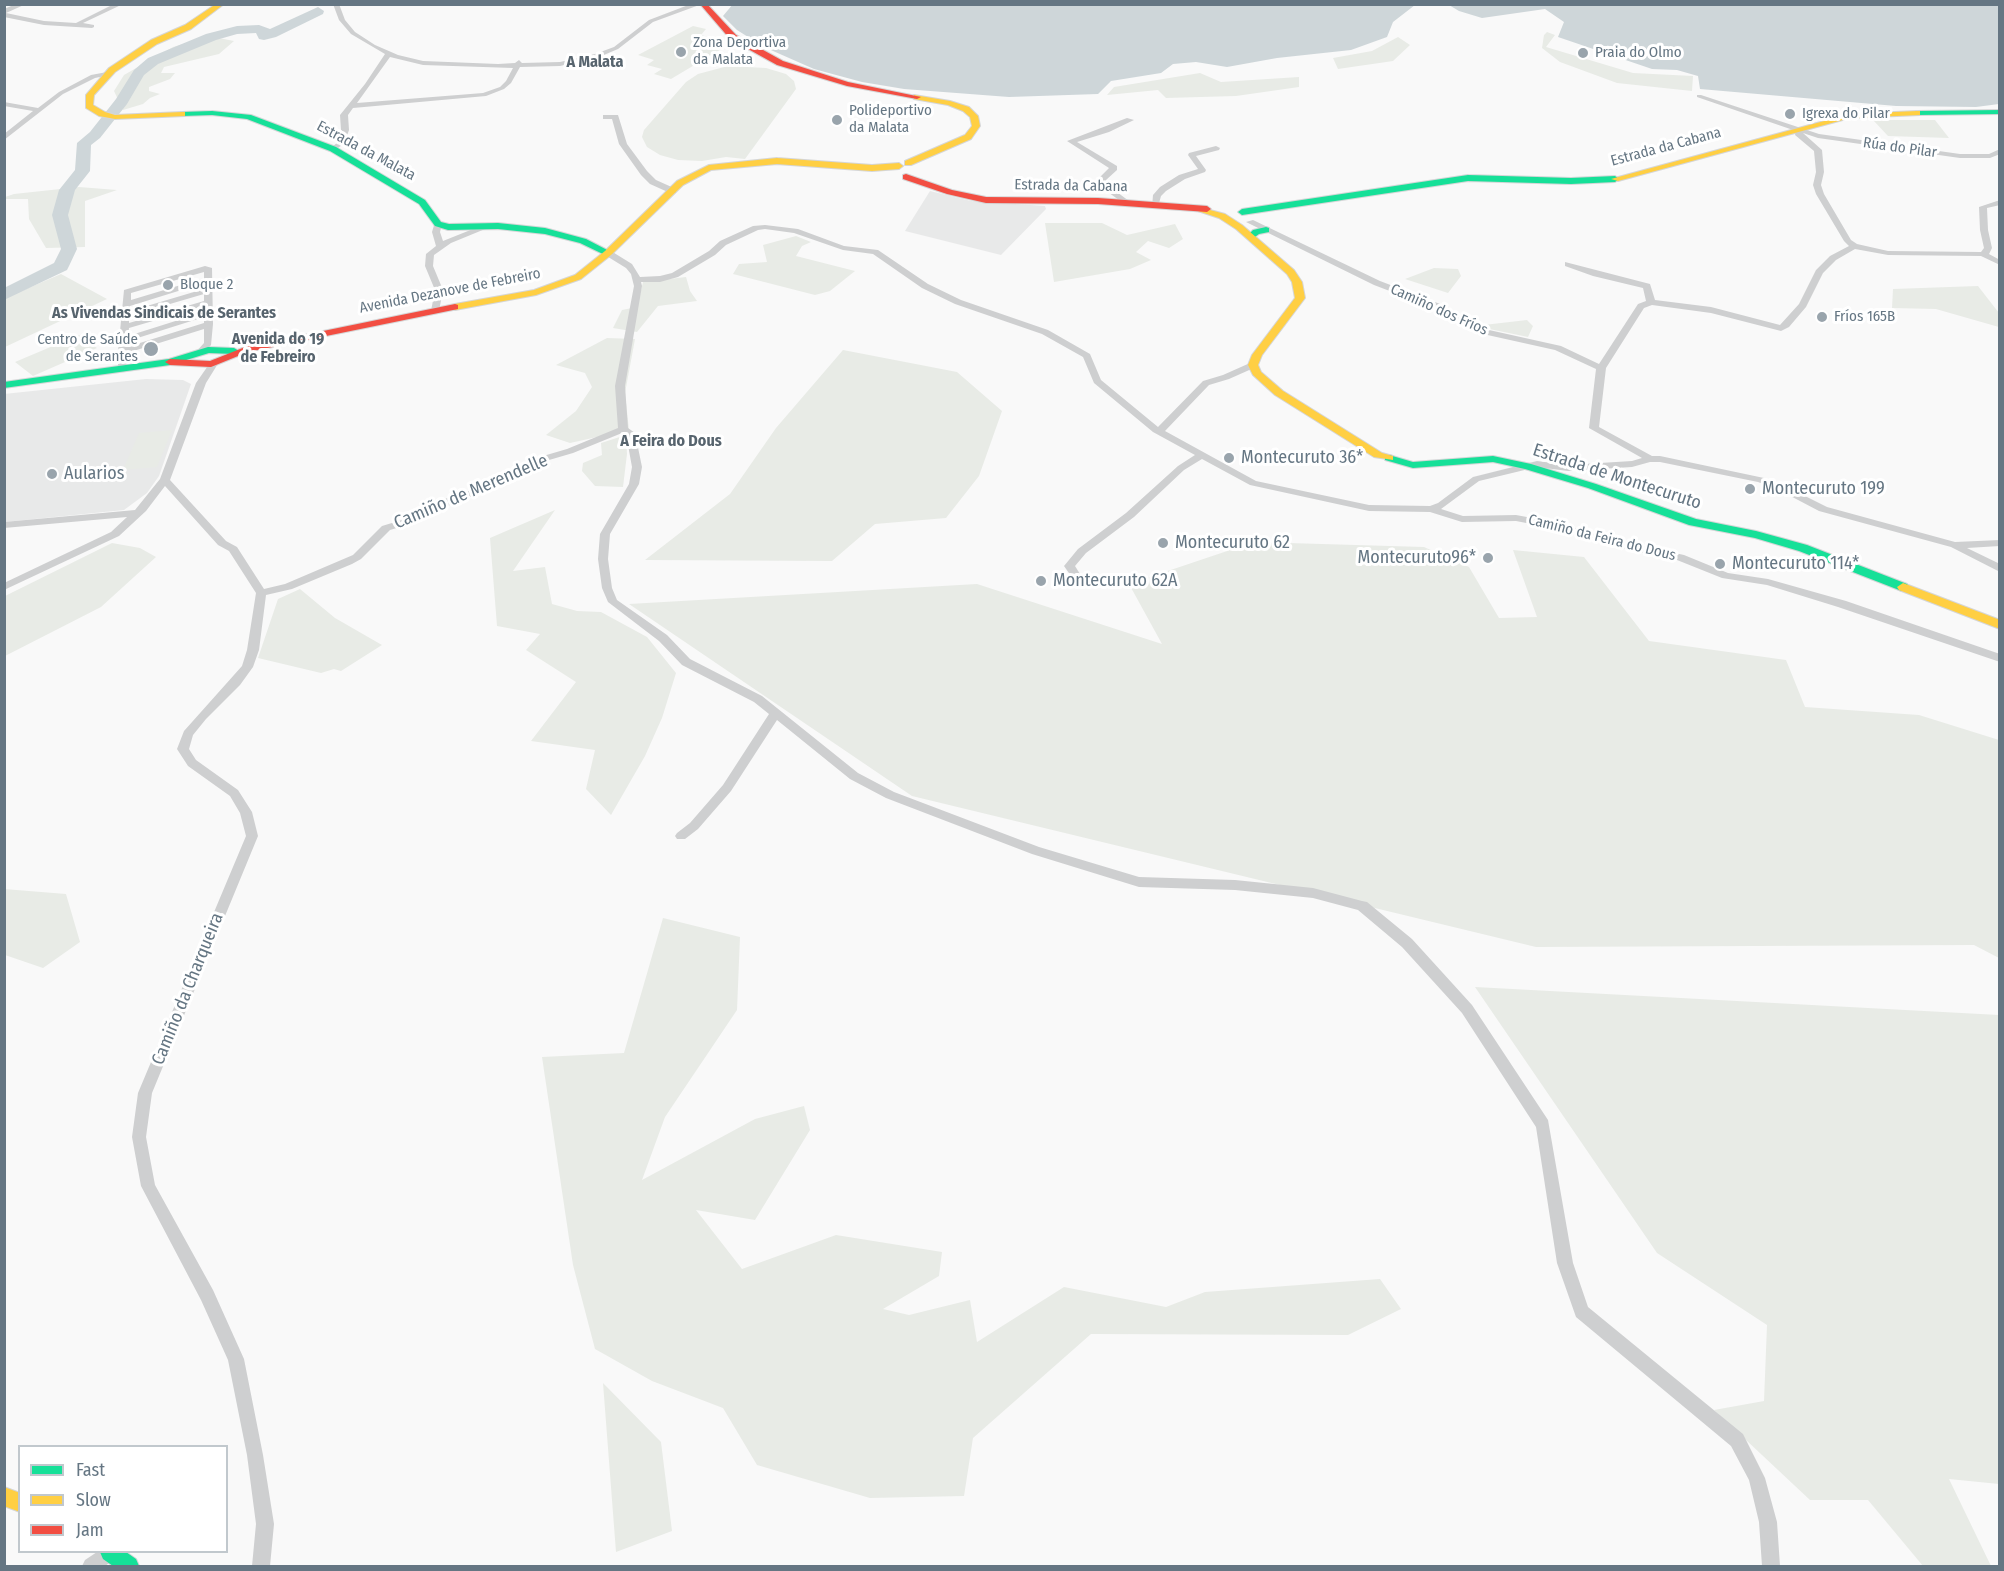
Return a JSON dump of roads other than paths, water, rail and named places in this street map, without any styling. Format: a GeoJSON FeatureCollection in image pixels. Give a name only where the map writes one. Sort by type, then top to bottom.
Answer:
{"type":"FeatureCollection","features":[{"type":"Feature","properties":{"kind":"main road","name":"Estrada da Malata"},"geometry":{"type":"LineString","coordinates":[[221,4],[188,27],[154,42],[107,74],[94,88],[88,100],[93,111],[108,115],[212,113],[258,120],[333,149],[422,202],[438,224]]}},
{"type":"Feature","properties":{"kind":"main road"},"geometry":{"type":"LineString","coordinates":[[703,7],[733,37],[766,57],[794,69],[848,84],[950,103],[966,109],[977,122],[974,130],[962,141],[903,170]]}},
{"type":"Feature","properties":{"kind":"main road","name":"Estrada da Cabana"},"geometry":{"type":"LineString","coordinates":[[903,170],[945,191],[970,198],[1003,202],[1126,203],[1198,208],[1246,223],[1267,209],[1468,178],[1570,181],[1615,179],[1864,114],[2000,112]]}},
{"type":"Feature","properties":{"kind":"main road"},"geometry":{"type":"LineString","coordinates":[[903,170],[917,176],[940,151]]}},
{"type":"Feature","properties":{"kind":"main road","name":"Avenida Dezanove de Febreiro"},"geometry":{"type":"LineString","coordinates":[[4,385],[121,370],[245,350],[549,289],[578,277],[608,253],[673,191],[693,176],[721,166],[777,161],[903,170]]}},
{"type":"Feature","properties":{"kind":"main road","name":"Estrada da Cabana"},"geometry":{"type":"LineString","coordinates":[[924,170],[933,183],[945,191]]}},
{"type":"Feature","properties":{"kind":"main road"},"geometry":{"type":"LineString","coordinates":[[1246,223],[1291,272],[1299,289],[1300,298],[1263,345],[1253,364]]}},
{"type":"Feature","properties":{"kind":"main road"},"geometry":{"type":"LineString","coordinates":[[438,224],[462,228],[521,228],[554,233],[583,241],[608,253]]}},
{"type":"Feature","properties":{"kind":"main road","name":"Estrada de Montecuruto"},"geometry":{"type":"LineString","coordinates":[[1253,364],[1265,382],[1280,393],[1378,455],[1413,465],[1493,459],[1527,466],[1592,486],[1693,522],[1756,535],[1803,548],[2000,625]]}},
{"type":"Feature","properties":{"kind":"main road"},"geometry":{"type":"LineString","coordinates":[[4,1496],[18,1502]]}},
{"type":"Feature","properties":{"kind":"main road"},"geometry":{"type":"LineString","coordinates":[[111,1553],[129,1566]]}},
{"type":"Feature","properties":{"kind":"street"},"geometry":{"type":"LineString","coordinates":[[4,14],[23,4]]}},
{"type":"Feature","properties":{"kind":"street"},"geometry":{"type":"LineString","coordinates":[[336,4],[342,20],[353,33],[388,54],[423,63],[517,64],[560,64],[597,56],[615,48],[651,21],[688,9],[703,7]]}},
{"type":"Feature","properties":{"kind":"street"},"geometry":{"type":"LineString","coordinates":[[69,25],[88,20],[118,5]]}},
{"type":"Feature","properties":{"kind":"street"},"geometry":{"type":"LineString","coordinates":[[688,9],[703,7]]}},
{"type":"Feature","properties":{"kind":"street"},"geometry":{"type":"LineString","coordinates":[[4,14],[44,23],[92,26]]}},
{"type":"Feature","properties":{"kind":"street"},"geometry":{"type":"LineString","coordinates":[[333,149],[340,144],[345,130],[344,115],[388,54]]}},
{"type":"Feature","properties":{"kind":"street"},"geometry":{"type":"LineString","coordinates":[[351,106],[484,96],[502,88],[509,82],[517,64]]}},
{"type":"Feature","properties":{"kind":"street"},"geometry":{"type":"LineString","coordinates":[[4,138],[38,110],[77,83],[93,76],[107,74]]}},
{"type":"Feature","properties":{"kind":"street","name":"Rúa do Pilar"},"geometry":{"type":"LineString","coordinates":[[1699,96],[1818,136],[1928,153],[1990,156],[2000,151]]}},
{"type":"Feature","properties":{"kind":"street"},"geometry":{"type":"LineString","coordinates":[[4,104],[38,110]]}},
{"type":"Feature","properties":{"kind":"street"},"geometry":{"type":"LineString","coordinates":[[606,117],[615,117],[623,144],[644,173],[653,182],[673,191]]}},
{"type":"Feature","properties":{"kind":"street"},"geometry":{"type":"LineString","coordinates":[[1126,203],[1105,188],[1102,182],[1114,168],[1071,141],[1130,120]]}},
{"type":"Feature","properties":{"kind":"street"},"geometry":{"type":"LineString","coordinates":[[1798,130],[1818,150],[1820,172],[1817,186],[1848,241],[1854,246],[1888,253],[1982,254],[2000,263]]}},
{"type":"Feature","properties":{"kind":"street"},"geometry":{"type":"LineString","coordinates":[[1155,205],[1157,195],[1163,189],[1182,177],[1202,170],[1192,155],[1216,148]]}},
{"type":"Feature","properties":{"kind":"street"},"geometry":{"type":"LineString","coordinates":[[1990,156],[2000,160]]}},
{"type":"Feature","properties":{"kind":"street"},"geometry":{"type":"LineString","coordinates":[[1982,254],[1987,252],[1988,248],[1983,207],[2000,202]]}},
{"type":"Feature","properties":{"kind":"street","name":"Camiño dos Fríos"},"geometry":{"type":"LineString","coordinates":[[1246,223],[1377,283],[1445,309],[1477,330],[1558,348],[1601,368]]}},
{"type":"Feature","properties":{"kind":"street"},"geometry":{"type":"LineString","coordinates":[[438,224],[436,232],[440,245]]}},
{"type":"Feature","properties":{"kind":"street"},"geometry":{"type":"LineString","coordinates":[[435,311],[439,290],[429,266],[430,254],[440,245],[486,227]]}},
{"type":"Feature","properties":{"kind":"street","name":"Camiño da Feira do Dous"},"geometry":{"type":"LineString","coordinates":[[636,280],[660,279],[675,275],[712,253],[723,243],[756,228],[795,231],[843,248],[875,252],[925,286],[958,302],[1045,332],[1087,356],[1097,381],[1159,432],[1253,483],[1369,508],[1431,509],[1462,519],[1530,519],[1608,542],[1680,557],[1712,572],[1768,582],[2000,658]]}},
{"type":"Feature","properties":{"kind":"street"},"geometry":{"type":"LineString","coordinates":[[1854,246],[1833,258],[1819,272],[1803,305],[1781,328],[1711,310],[1650,302],[1641,306],[1601,368],[1594,428],[1650,459],[1761,480],[1823,509],[1955,545],[2000,569]]}},
{"type":"Feature","properties":{"kind":"street"},"geometry":{"type":"LineString","coordinates":[[608,253],[629,266],[636,280],[635,303],[620,386],[623,429],[630,433],[637,467],[634,484],[605,534],[603,559],[613,602],[663,638],[686,662],[733,685],[776,713],[854,776],[881,791],[1036,851],[1139,882],[1235,885],[1313,893],[1362,906],[1428,964],[1439,980],[1467,1009],[1543,1125],[1564,1263],[1582,1312],[1737,1440],[1757,1478],[1767,1522],[1771,1566]]}},
{"type":"Feature","properties":{"kind":"street"},"geometry":{"type":"LineString","coordinates":[[1568,264],[1596,274],[1647,286],[1650,302]]}},
{"type":"Feature","properties":{"kind":"street"},"geometry":{"type":"LineString","coordinates":[[4,587],[115,534],[137,513],[165,480],[204,378],[208,356],[208,268],[127,292],[121,370]]}},
{"type":"Feature","properties":{"kind":"street"},"geometry":{"type":"LineString","coordinates":[[125,315],[208,290]]}},
{"type":"Feature","properties":{"kind":"street"},"geometry":{"type":"LineString","coordinates":[[124,327],[208,302]]}},
{"type":"Feature","properties":{"kind":"street"},"geometry":{"type":"LineString","coordinates":[[123,340],[208,313]]}},
{"type":"Feature","properties":{"kind":"street"},"geometry":{"type":"LineString","coordinates":[[122,351],[208,324]]}},
{"type":"Feature","properties":{"kind":"street"},"geometry":{"type":"LineString","coordinates":[[204,378],[203,371],[208,356]]}},
{"type":"Feature","properties":{"kind":"street"},"geometry":{"type":"LineString","coordinates":[[1159,432],[1206,383],[1226,377],[1253,364]]}},
{"type":"Feature","properties":{"kind":"street","name":"Camiño de Merendelle"},"geometry":{"type":"LineString","coordinates":[[261,593],[288,586],[348,562],[357,557],[386,528],[419,518],[453,499],[476,492],[528,463],[570,451],[623,429]]}},
{"type":"Feature","properties":{"kind":"street"},"geometry":{"type":"LineString","coordinates":[[1075,574],[1069,566],[1082,551],[1130,515],[1181,468],[1201,456]]}},
{"type":"Feature","properties":{"kind":"street"},"geometry":{"type":"LineString","coordinates":[[1431,509],[1442,505],[1476,479],[1527,466],[1537,464],[1568,468],[1621,465],[1650,459]]}},
{"type":"Feature","properties":{"kind":"street"},"geometry":{"type":"LineString","coordinates":[[165,480],[222,543],[240,558],[261,593]]}},
{"type":"Feature","properties":{"kind":"street"},"geometry":{"type":"LineString","coordinates":[[4,525],[137,513]]}},
{"type":"Feature","properties":{"kind":"street"},"geometry":{"type":"LineString","coordinates":[[1955,545],[2000,543]]}},
{"type":"Feature","properties":{"kind":"street","name":"Camiño da Charqueira"},"geometry":{"type":"LineString","coordinates":[[261,593],[253,650],[247,667],[188,734],[183,749],[192,763],[234,794],[246,812],[252,836],[145,1093],[139,1137],[148,1186],[207,1295],[236,1359],[255,1455],[265,1524],[261,1566]]}},
{"type":"Feature","properties":{"kind":"street"},"geometry":{"type":"LineString","coordinates":[[681,836],[694,826],[727,788],[776,713]]}},
{"type":"Feature","properties":{"kind":"street"},"geometry":{"type":"LineString","coordinates":[[91,1566],[109,1553]]}},
{"type":"Feature","properties":{"kind":"waterway"},"geometry":{"type":"LineString","coordinates":[[4,295],[61,266],[69,249],[60,215],[67,190],[74,178],[82,171],[84,143],[95,135],[122,101],[139,73],[153,61],[211,37],[237,30],[259,29],[265,31],[262,32],[264,36],[318,11]]}},
{"type":"Feature","properties":{"kind":"place","name":"Zona Deportiva da Malata"},"geometry":{"type":"Point","coordinates":[681,52]}},
{"type":"Feature","properties":{"kind":"place","name":"Praia do Olmo"},"geometry":{"type":"Point","coordinates":[1583,53]}},
{"type":"Feature","properties":{"kind":"place","name":"Igrexa do Pilar"},"geometry":{"type":"Point","coordinates":[1790,114]}},
{"type":"Feature","properties":{"kind":"place","name":"Polideportivo da Malata"},"geometry":{"type":"Point","coordinates":[837,120]}},
{"type":"Feature","properties":{"kind":"place","name":"Bloque 2"},"geometry":{"type":"Point","coordinates":[168,285]}},
{"type":"Feature","properties":{"kind":"place","name":"Fríos 165B"},"geometry":{"type":"Point","coordinates":[1822,317]}},
{"type":"Feature","properties":{"kind":"place","name":"Centro de Saúde de Serantes"},"geometry":{"type":"Point","coordinates":[151,349]}},
{"type":"Feature","properties":{"kind":"place","name":"Montecuruto 36*"},"geometry":{"type":"Point","coordinates":[1229,458]}},
{"type":"Feature","properties":{"kind":"place","name":"Aularios"},"geometry":{"type":"Point","coordinates":[52,474]}},
{"type":"Feature","properties":{"kind":"place","name":"Montecuruto 199"},"geometry":{"type":"Point","coordinates":[1750,489]}},
{"type":"Feature","properties":{"kind":"place","name":"Montecuruto 62"},"geometry":{"type":"Point","coordinates":[1163,543]}},
{"type":"Feature","properties":{"kind":"place","name":"Montecuruto96*"},"geometry":{"type":"Point","coordinates":[1488,558]}},
{"type":"Feature","properties":{"kind":"place","name":"Montecuruto 114*"},"geometry":{"type":"Point","coordinates":[1720,564]}},
{"type":"Feature","properties":{"kind":"place","name":"Montecuruto 62A"},"geometry":{"type":"Point","coordinates":[1041,581]}},
{"type":"Feature","properties":{"kind":"district","name":"A Malata"},"geometry":{"type":"Point","coordinates":[595,63]}},
{"type":"Feature","properties":{"kind":"district","name":"As Vivendas Sindicais de Serantes"},"geometry":{"type":"Point","coordinates":[164,314]}},
{"type":"Feature","properties":{"kind":"district","name":"Avenida do 19 de Febreiro"},"geometry":{"type":"Point","coordinates":[278,349]}},
{"type":"Feature","properties":{"kind":"district","name":"A Feira do Dous"},"geometry":{"type":"Point","coordinates":[671,442]}}]}
